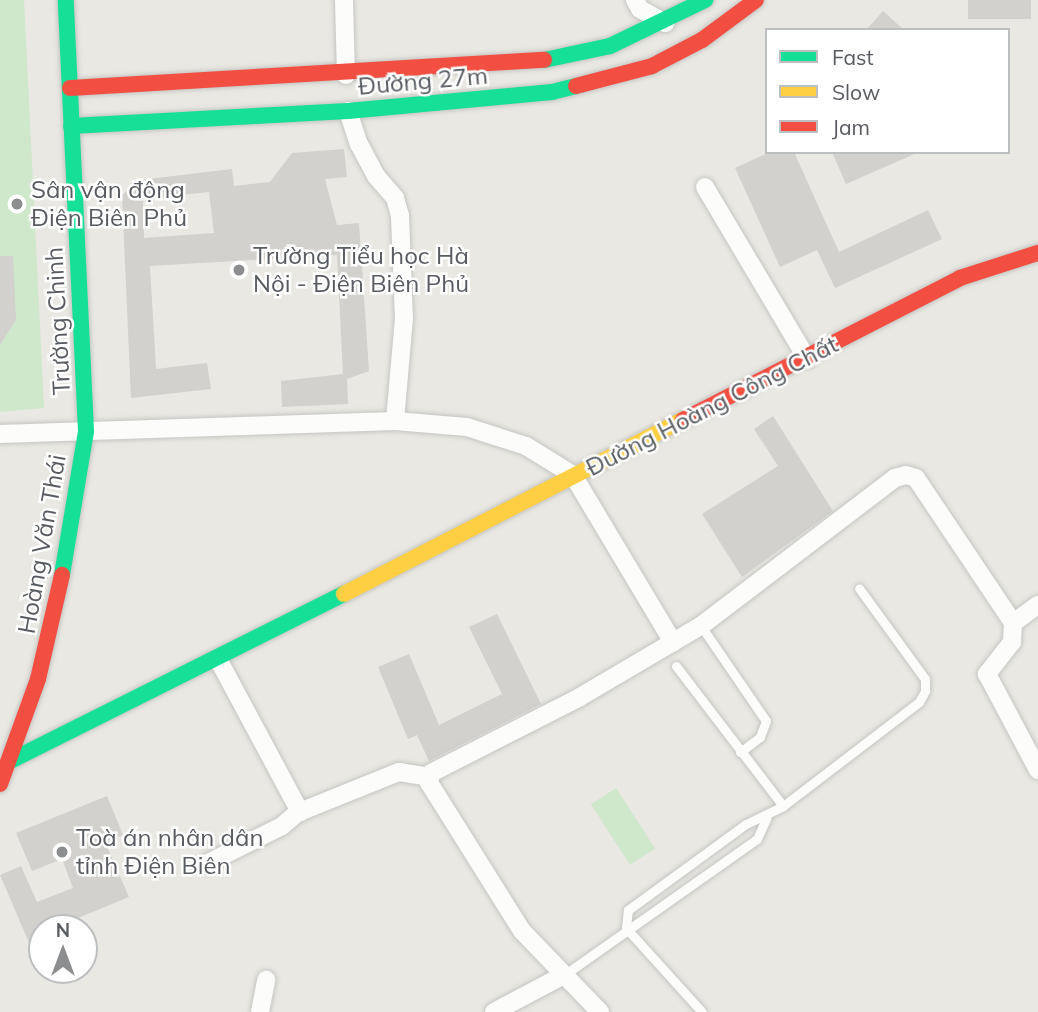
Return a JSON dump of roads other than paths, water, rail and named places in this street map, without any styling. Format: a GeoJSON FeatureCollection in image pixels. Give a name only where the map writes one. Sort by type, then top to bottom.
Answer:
{"type":"FeatureCollection","features":[{"type":"Feature","properties":{"kind":"street","name":"Trường Chinh"},"geometry":{"type":"LineString","coordinates":[[66,0],[86,431]]}},
{"type":"Feature","properties":{"kind":"street"},"geometry":{"type":"LineString","coordinates":[[344,0],[348,111],[359,144],[376,176],[395,198],[400,216],[404,318],[394,421]]}},
{"type":"Feature","properties":{"kind":"street"},"geometry":{"type":"LineString","coordinates":[[635,0],[640,9],[664,23]]}},
{"type":"Feature","properties":{"kind":"street","name":"Đường 27m"},"geometry":{"type":"LineString","coordinates":[[71,126],[232,99],[346,75],[549,60],[610,46],[664,23],[705,0]]}},
{"type":"Feature","properties":{"kind":"street","name":"Đường 27m"},"geometry":{"type":"LineString","coordinates":[[69,88],[232,99],[348,111],[552,92],[652,66],[702,40],[756,0]]}},
{"type":"Feature","properties":{"kind":"street"},"geometry":{"type":"LineString","coordinates":[[705,187],[807,359]]}},
{"type":"Feature","properties":{"kind":"street","name":"Đường Hoàng Công Chất"},"geometry":{"type":"LineString","coordinates":[[0,434],[394,421],[467,427],[526,446],[573,475],[807,359],[961,278],[1038,253]]}},
{"type":"Feature","properties":{"kind":"street","name":"Hoàng Văn Thái"},"geometry":{"type":"LineString","coordinates":[[0,784],[10,761],[55,617],[86,431]]}},
{"type":"Feature","properties":{"kind":"street"},"geometry":{"type":"LineString","coordinates":[[10,761],[218,659],[573,475],[673,642]]}},
{"type":"Feature","properties":{"kind":"street"},"geometry":{"type":"LineString","coordinates":[[206,864],[282,826],[300,811],[399,772],[430,777],[673,642],[701,626],[895,478],[905,475],[916,478],[1013,623],[1012,642],[987,674],[1038,770]]}},
{"type":"Feature","properties":{"kind":"street"},"geometry":{"type":"LineString","coordinates":[[1013,623],[1038,605]]}},
{"type":"Feature","properties":{"kind":"street"},"geometry":{"type":"LineString","coordinates":[[218,659],[300,811]]}},
{"type":"Feature","properties":{"kind":"street"},"geometry":{"type":"LineString","coordinates":[[430,777],[429,783],[522,931],[600,1012]]}},
{"type":"Feature","properties":{"kind":"street"},"geometry":{"type":"LineString","coordinates":[[494,1012],[564,975]]}},
{"type":"Feature","properties":{"kind":"street"},"geometry":{"type":"LineString","coordinates":[[260,1012],[265,981]]}},
{"type":"Feature","properties":{"kind":"lane"},"geometry":{"type":"LineString","coordinates":[[702,1012],[626,928],[628,910],[746,824],[767,817],[783,806],[919,702],[925,691],[925,679],[859,588]]}},
{"type":"Feature","properties":{"kind":"lane"},"geometry":{"type":"LineString","coordinates":[[701,626],[766,721],[760,737],[740,752]]}},
{"type":"Feature","properties":{"kind":"lane"},"geometry":{"type":"LineString","coordinates":[[676,666],[783,806]]}},
{"type":"Feature","properties":{"kind":"lane"},"geometry":{"type":"LineString","coordinates":[[564,975],[626,928],[757,839],[767,817]]}},
{"type":"Feature","properties":{"kind":"place","name":"Sân vận động Điện Biên Phủ"},"geometry":{"type":"Point","coordinates":[17,204]}},
{"type":"Feature","properties":{"kind":"place","name":"Trường Tiểu học Hà Nội - Điện Biên Phủ"},"geometry":{"type":"Point","coordinates":[239,270]}},
{"type":"Feature","properties":{"kind":"place","name":"Toà án nhân dân tỉnh Điện Biên"},"geometry":{"type":"Point","coordinates":[62,852]}}]}
